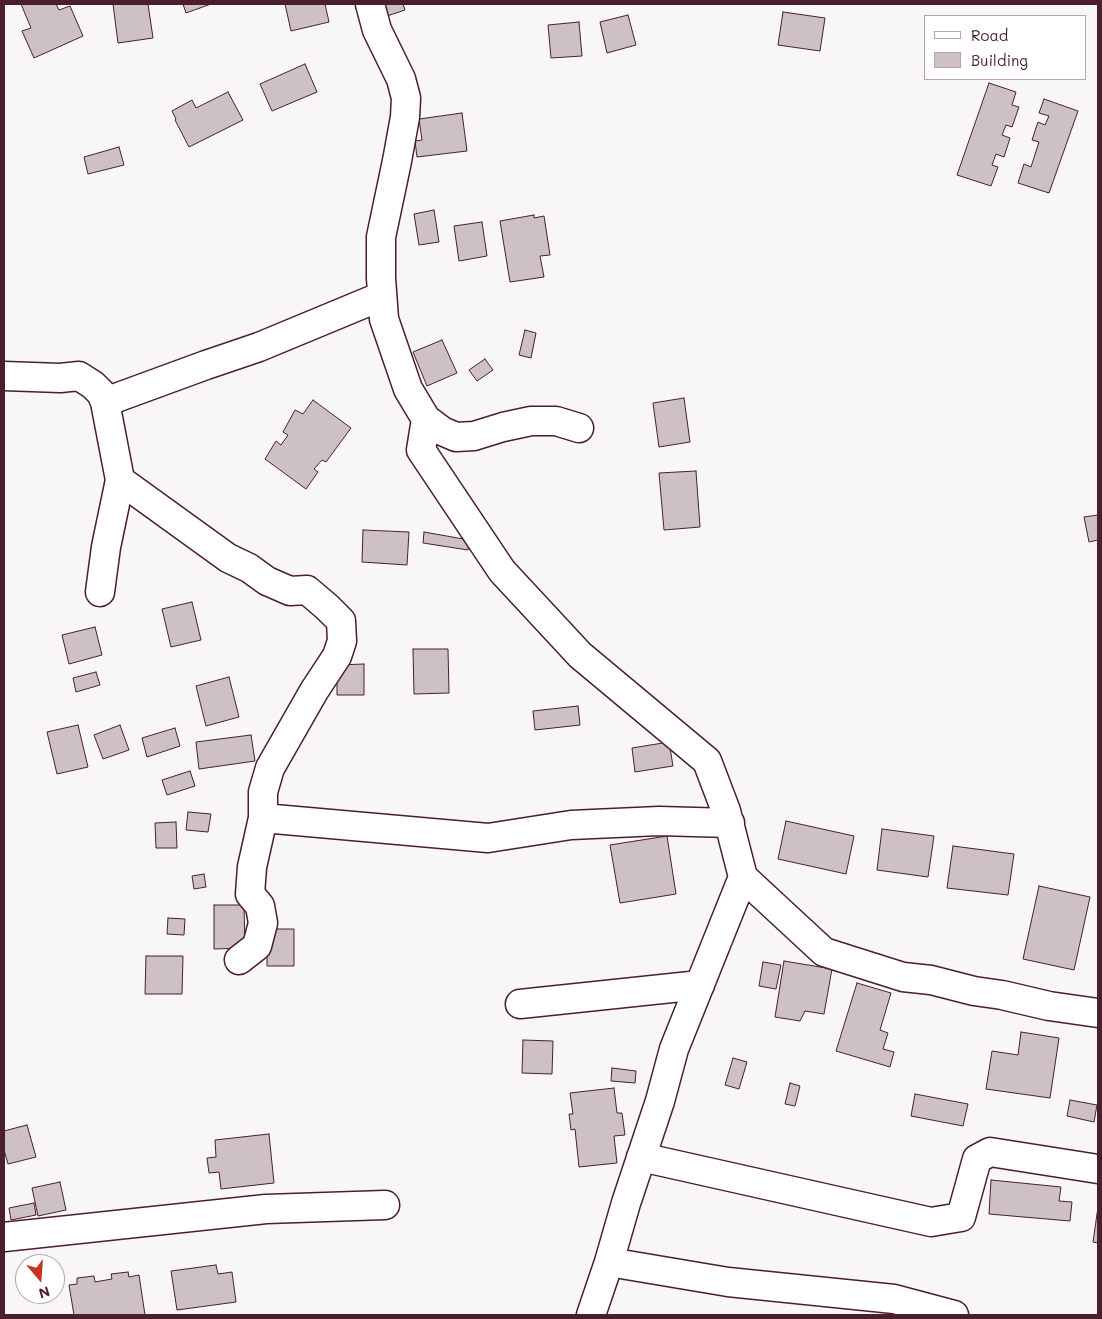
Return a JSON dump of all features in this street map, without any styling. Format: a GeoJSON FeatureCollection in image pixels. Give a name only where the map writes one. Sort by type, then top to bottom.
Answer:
{"type":"FeatureCollection","features":[{"type":"Feature","properties":{"kind":"street"},"geometry":{"type":"LineString","coordinates":[[370,4],[378,30],[401,79],[406,98],[405,117],[382,237],[381,278],[384,320],[408,389],[426,419],[442,431],[456,437],[474,436],[531,421],[556,421],[579,428]]}},
{"type":"Feature","properties":{"kind":"street"},"geometry":{"type":"LineString","coordinates":[[105,402],[206,364],[260,347],[382,296]]}},
{"type":"Feature","properties":{"kind":"street"},"geometry":{"type":"LineString","coordinates":[[4,376],[60,378],[79,376],[93,385],[105,402],[120,480],[106,547],[100,592]]}},
{"type":"Feature","properties":{"kind":"street"},"geometry":{"type":"LineString","coordinates":[[426,419],[422,450],[502,571],[580,655],[707,762],[730,823],[743,877],[824,952],[903,977],[931,980],[1049,1006],[1098,1013]]}},
{"type":"Feature","properties":{"kind":"street"},"geometry":{"type":"LineString","coordinates":[[120,480],[228,558],[249,568],[267,581],[290,591],[307,590],[327,606],[341,622],[342,641],[337,656],[310,697],[270,768],[263,792],[263,818],[252,867],[250,894],[260,906],[263,923],[257,946],[239,960]]}},
{"type":"Feature","properties":{"kind":"street"},"geometry":{"type":"LineString","coordinates":[[263,818],[488,838],[571,825],[659,822],[730,823]]}},
{"type":"Feature","properties":{"kind":"street"},"geometry":{"type":"LineString","coordinates":[[591,1315],[660,1101],[674,1049],[743,877]]}},
{"type":"Feature","properties":{"kind":"street"},"geometry":{"type":"LineString","coordinates":[[520,1004],[700,986]]}},
{"type":"Feature","properties":{"kind":"street"},"geometry":{"type":"LineString","coordinates":[[641,1158],[931,1222],[961,1217],[977,1159],[990,1152],[1098,1169]]}},
{"type":"Feature","properties":{"kind":"street"},"geometry":{"type":"LineString","coordinates":[[4,1236],[266,1209],[384,1205]]}},
{"type":"Feature","properties":{"kind":"street"},"geometry":{"type":"LineString","coordinates":[[609,1262],[728,1282],[894,1299],[954,1315]]}},
{"type":"Feature","properties":{"kind":"building"},"geometry":{"type":"Polygon","coordinates":[[[21,4],[56,4],[59,10],[70,6],[83,36],[34,58],[22,31],[31,28],[21,4]]]}},
{"type":"Feature","properties":{"kind":"building"},"geometry":{"type":"Polygon","coordinates":[[[113,4],[148,4],[153,38],[118,43],[113,4]]]}},
{"type":"Feature","properties":{"kind":"building"},"geometry":{"type":"Polygon","coordinates":[[[183,4],[211,4],[186,13],[183,4]]]}},
{"type":"Feature","properties":{"kind":"building"},"geometry":{"type":"Polygon","coordinates":[[[285,4],[325,4],[329,22],[291,31],[285,4]]]}},
{"type":"Feature","properties":{"kind":"building"},"geometry":{"type":"Polygon","coordinates":[[[384,4],[403,4],[405,10],[387,16],[384,4]]]}},
{"type":"Feature","properties":{"kind":"building"},"geometry":{"type":"Polygon","coordinates":[[[783,12],[825,18],[820,51],[778,45],[783,12]]]}},
{"type":"Feature","properties":{"kind":"building"},"geometry":{"type":"Polygon","coordinates":[[[628,15],[636,45],[607,53],[600,22],[628,15]]]}},
{"type":"Feature","properties":{"kind":"building"},"geometry":{"type":"Polygon","coordinates":[[[579,22],[582,56],[551,58],[548,25],[579,22]]]}},
{"type":"Feature","properties":{"kind":"building"},"geometry":{"type":"Polygon","coordinates":[[[305,64],[317,92],[272,111],[260,84],[305,64]]]}},
{"type":"Feature","properties":{"kind":"building"},"geometry":{"type":"Polygon","coordinates":[[[989,83],[1016,92],[1012,105],[1019,107],[1012,127],[1006,125],[1002,135],[1010,138],[1004,157],[996,154],[992,165],[998,167],[991,186],[957,175],[989,83]]]}},
{"type":"Feature","properties":{"kind":"building"},"geometry":{"type":"Polygon","coordinates":[[[228,92],[243,120],[189,147],[172,111],[192,100],[196,108],[228,92]]]}},
{"type":"Feature","properties":{"kind":"building"},"geometry":{"type":"Polygon","coordinates":[[[1044,99],[1078,111],[1049,193],[1018,183],[1024,164],[1031,167],[1039,142],[1032,140],[1038,122],[1045,125],[1049,116],[1039,113],[1044,99]]]}},
{"type":"Feature","properties":{"kind":"building"},"geometry":{"type":"Polygon","coordinates":[[[462,113],[467,151],[417,157],[415,141],[422,140],[419,119],[462,113]]]}},
{"type":"Feature","properties":{"kind":"building"},"geometry":{"type":"Polygon","coordinates":[[[119,147],[124,165],[88,174],[84,157],[119,147]]]}},
{"type":"Feature","properties":{"kind":"building"},"geometry":{"type":"Polygon","coordinates":[[[434,210],[439,242],[419,245],[414,214],[434,210]]]}},
{"type":"Feature","properties":{"kind":"building"},"geometry":{"type":"Polygon","coordinates":[[[534,215],[534,218],[544,216],[550,255],[540,256],[544,277],[510,282],[500,221],[534,215]]]}},
{"type":"Feature","properties":{"kind":"building"},"geometry":{"type":"Polygon","coordinates":[[[482,222],[487,256],[459,261],[454,226],[482,222]]]}},
{"type":"Feature","properties":{"kind":"building"},"geometry":{"type":"Polygon","coordinates":[[[525,330],[536,333],[531,358],[519,355],[525,330]]]}},
{"type":"Feature","properties":{"kind":"building"},"geometry":{"type":"Polygon","coordinates":[[[442,340],[457,373],[427,386],[413,352],[442,340]]]}},
{"type":"Feature","properties":{"kind":"building"},"geometry":{"type":"Polygon","coordinates":[[[485,359],[493,370],[477,381],[469,370],[485,359]]]}},
{"type":"Feature","properties":{"kind":"building"},"geometry":{"type":"Polygon","coordinates":[[[684,398],[690,442],[659,447],[653,403],[684,398]]]}},
{"type":"Feature","properties":{"kind":"building"},"geometry":{"type":"Polygon","coordinates":[[[313,400],[351,428],[326,462],[322,460],[314,469],[318,472],[306,489],[265,459],[276,441],[281,445],[288,435],[283,432],[295,410],[303,414],[313,400]]]}},
{"type":"Feature","properties":{"kind":"building"},"geometry":{"type":"Polygon","coordinates":[[[696,471],[700,527],[664,530],[659,473],[696,471]]]}},
{"type":"Feature","properties":{"kind":"building"},"geometry":{"type":"Polygon","coordinates":[[[1098,515],[1098,540],[1089,542],[1084,517],[1098,515]]]}},
{"type":"Feature","properties":{"kind":"building"},"geometry":{"type":"Polygon","coordinates":[[[363,530],[409,532],[407,565],[362,562],[363,530]]]}},
{"type":"Feature","properties":{"kind":"building"},"geometry":{"type":"Polygon","coordinates":[[[424,532],[469,540],[468,550],[423,543],[424,532]]]}},
{"type":"Feature","properties":{"kind":"building"},"geometry":{"type":"Polygon","coordinates":[[[192,602],[201,640],[171,647],[162,609],[192,602]]]}},
{"type":"Feature","properties":{"kind":"building"},"geometry":{"type":"Polygon","coordinates":[[[95,627],[102,655],[69,664],[62,635],[95,627]]]}},
{"type":"Feature","properties":{"kind":"building"},"geometry":{"type":"Polygon","coordinates":[[[413,649],[448,649],[449,693],[414,694],[413,649]]]}},
{"type":"Feature","properties":{"kind":"building"},"geometry":{"type":"Polygon","coordinates":[[[364,664],[364,695],[337,695],[337,665],[364,664]]]}},
{"type":"Feature","properties":{"kind":"building"},"geometry":{"type":"Polygon","coordinates":[[[96,672],[100,685],[76,692],[73,678],[96,672]]]}},
{"type":"Feature","properties":{"kind":"building"},"geometry":{"type":"Polygon","coordinates":[[[229,677],[239,717],[206,726],[196,686],[229,677]]]}},
{"type":"Feature","properties":{"kind":"building"},"geometry":{"type":"Polygon","coordinates":[[[578,706],[580,725],[535,730],[533,711],[578,706]]]}},
{"type":"Feature","properties":{"kind":"building"},"geometry":{"type":"Polygon","coordinates":[[[78,725],[88,767],[57,774],[47,732],[78,725]]]}},
{"type":"Feature","properties":{"kind":"building"},"geometry":{"type":"Polygon","coordinates":[[[120,725],[129,750],[103,759],[94,735],[120,725]]]}},
{"type":"Feature","properties":{"kind":"building"},"geometry":{"type":"Polygon","coordinates":[[[175,728],[180,746],[147,757],[142,738],[175,728]]]}},
{"type":"Feature","properties":{"kind":"building"},"geometry":{"type":"Polygon","coordinates":[[[251,735],[255,761],[199,769],[196,742],[251,735]]]}},
{"type":"Feature","properties":{"kind":"building"},"geometry":{"type":"Polygon","coordinates":[[[669,742],[673,766],[635,772],[632,748],[669,742]]]}},
{"type":"Feature","properties":{"kind":"building"},"geometry":{"type":"Polygon","coordinates":[[[190,771],[195,786],[167,795],[162,780],[190,771]]]}},
{"type":"Feature","properties":{"kind":"building"},"geometry":{"type":"Polygon","coordinates":[[[188,812],[211,814],[208,832],[186,830],[188,812]]]}},
{"type":"Feature","properties":{"kind":"building"},"geometry":{"type":"Polygon","coordinates":[[[786,821],[854,836],[846,874],[778,859],[786,821]]]}},
{"type":"Feature","properties":{"kind":"building"},"geometry":{"type":"Polygon","coordinates":[[[176,822],[177,848],[156,848],[155,823],[176,822]]]}},
{"type":"Feature","properties":{"kind":"building"},"geometry":{"type":"Polygon","coordinates":[[[882,829],[934,836],[928,877],[877,870],[882,829]]]}},
{"type":"Feature","properties":{"kind":"building"},"geometry":{"type":"Polygon","coordinates":[[[667,836],[676,894],[620,903],[610,845],[667,836]]]}},
{"type":"Feature","properties":{"kind":"building"},"geometry":{"type":"Polygon","coordinates":[[[953,846],[1014,854],[1008,895],[947,888],[953,846]]]}},
{"type":"Feature","properties":{"kind":"building"},"geometry":{"type":"Polygon","coordinates":[[[204,874],[206,887],[194,889],[192,876],[204,874]]]}},
{"type":"Feature","properties":{"kind":"building"},"geometry":{"type":"Polygon","coordinates":[[[1039,886],[1090,897],[1074,970],[1023,959],[1039,886]]]}},
{"type":"Feature","properties":{"kind":"building"},"geometry":{"type":"Polygon","coordinates":[[[214,905],[244,905],[245,948],[214,949],[214,905]]]}},
{"type":"Feature","properties":{"kind":"building"},"geometry":{"type":"Polygon","coordinates":[[[168,918],[185,919],[184,935],[167,934],[168,918]]]}},
{"type":"Feature","properties":{"kind":"building"},"geometry":{"type":"Polygon","coordinates":[[[267,929],[294,929],[294,966],[267,966],[267,929]]]}},
{"type":"Feature","properties":{"kind":"building"},"geometry":{"type":"Polygon","coordinates":[[[146,956],[183,956],[182,994],[145,994],[146,956]]]}},
{"type":"Feature","properties":{"kind":"building"},"geometry":{"type":"Polygon","coordinates":[[[784,961],[832,969],[824,1014],[805,1011],[800,1021],[775,1017],[784,961]]]}},
{"type":"Feature","properties":{"kind":"building"},"geometry":{"type":"Polygon","coordinates":[[[763,962],[781,965],[776,989],[759,986],[763,962]]]}},
{"type":"Feature","properties":{"kind":"building"},"geometry":{"type":"Polygon","coordinates":[[[857,983],[891,993],[880,1030],[888,1033],[883,1049],[894,1052],[890,1067],[836,1051],[857,983]]]}},
{"type":"Feature","properties":{"kind":"building"},"geometry":{"type":"Polygon","coordinates":[[[1021,1032],[1059,1038],[1050,1098],[986,1089],[992,1051],[1018,1055],[1021,1032]]]}},
{"type":"Feature","properties":{"kind":"building"},"geometry":{"type":"Polygon","coordinates":[[[523,1040],[553,1041],[552,1074],[522,1073],[523,1040]]]}},
{"type":"Feature","properties":{"kind":"building"},"geometry":{"type":"Polygon","coordinates":[[[733,1058],[747,1062],[739,1089],[725,1085],[733,1058]]]}},
{"type":"Feature","properties":{"kind":"building"},"geometry":{"type":"Polygon","coordinates":[[[612,1068],[636,1071],[635,1083],[611,1081],[612,1068]]]}},
{"type":"Feature","properties":{"kind":"building"},"geometry":{"type":"Polygon","coordinates":[[[790,1083],[800,1086],[795,1106],[785,1104],[790,1083]]]}},
{"type":"Feature","properties":{"kind":"building"},"geometry":{"type":"Polygon","coordinates":[[[614,1088],[617,1113],[622,1113],[625,1135],[614,1136],[617,1163],[579,1167],[575,1129],[571,1130],[569,1114],[573,1114],[570,1093],[614,1088]]]}},
{"type":"Feature","properties":{"kind":"building"},"geometry":{"type":"Polygon","coordinates":[[[915,1094],[968,1104],[963,1126],[911,1116],[915,1094]]]}},
{"type":"Feature","properties":{"kind":"building"},"geometry":{"type":"Polygon","coordinates":[[[1070,1100],[1097,1105],[1094,1122],[1067,1116],[1070,1100]]]}},
{"type":"Feature","properties":{"kind":"building"},"geometry":{"type":"Polygon","coordinates":[[[27,1125],[36,1157],[8,1164],[4,1150],[4,1131],[27,1125]]]}},
{"type":"Feature","properties":{"kind":"building"},"geometry":{"type":"Polygon","coordinates":[[[269,1134],[274,1183],[221,1189],[219,1172],[209,1173],[207,1158],[216,1157],[215,1140],[269,1134]]]}},
{"type":"Feature","properties":{"kind":"building"},"geometry":{"type":"Polygon","coordinates":[[[991,1180],[1061,1187],[1059,1201],[1072,1202],[1070,1221],[989,1214],[991,1180]]]}},
{"type":"Feature","properties":{"kind":"building"},"geometry":{"type":"Polygon","coordinates":[[[60,1182],[66,1210],[38,1216],[32,1188],[60,1182]]]}},
{"type":"Feature","properties":{"kind":"building"},"geometry":{"type":"Polygon","coordinates":[[[34,1203],[36,1215],[11,1220],[9,1208],[34,1203]]]}},
{"type":"Feature","properties":{"kind":"building"},"geometry":{"type":"Polygon","coordinates":[[[1098,1207],[1098,1243],[1093,1242],[1098,1207]]]}},
{"type":"Feature","properties":{"kind":"building"},"geometry":{"type":"Polygon","coordinates":[[[216,1265],[218,1274],[232,1272],[236,1302],[177,1310],[171,1271],[216,1265]]]}},
{"type":"Feature","properties":{"kind":"building"},"geometry":{"type":"Polygon","coordinates":[[[128,1272],[129,1277],[139,1275],[145,1315],[74,1315],[69,1285],[77,1284],[77,1278],[94,1276],[95,1282],[112,1279],[111,1274],[128,1272]]]}}]}
